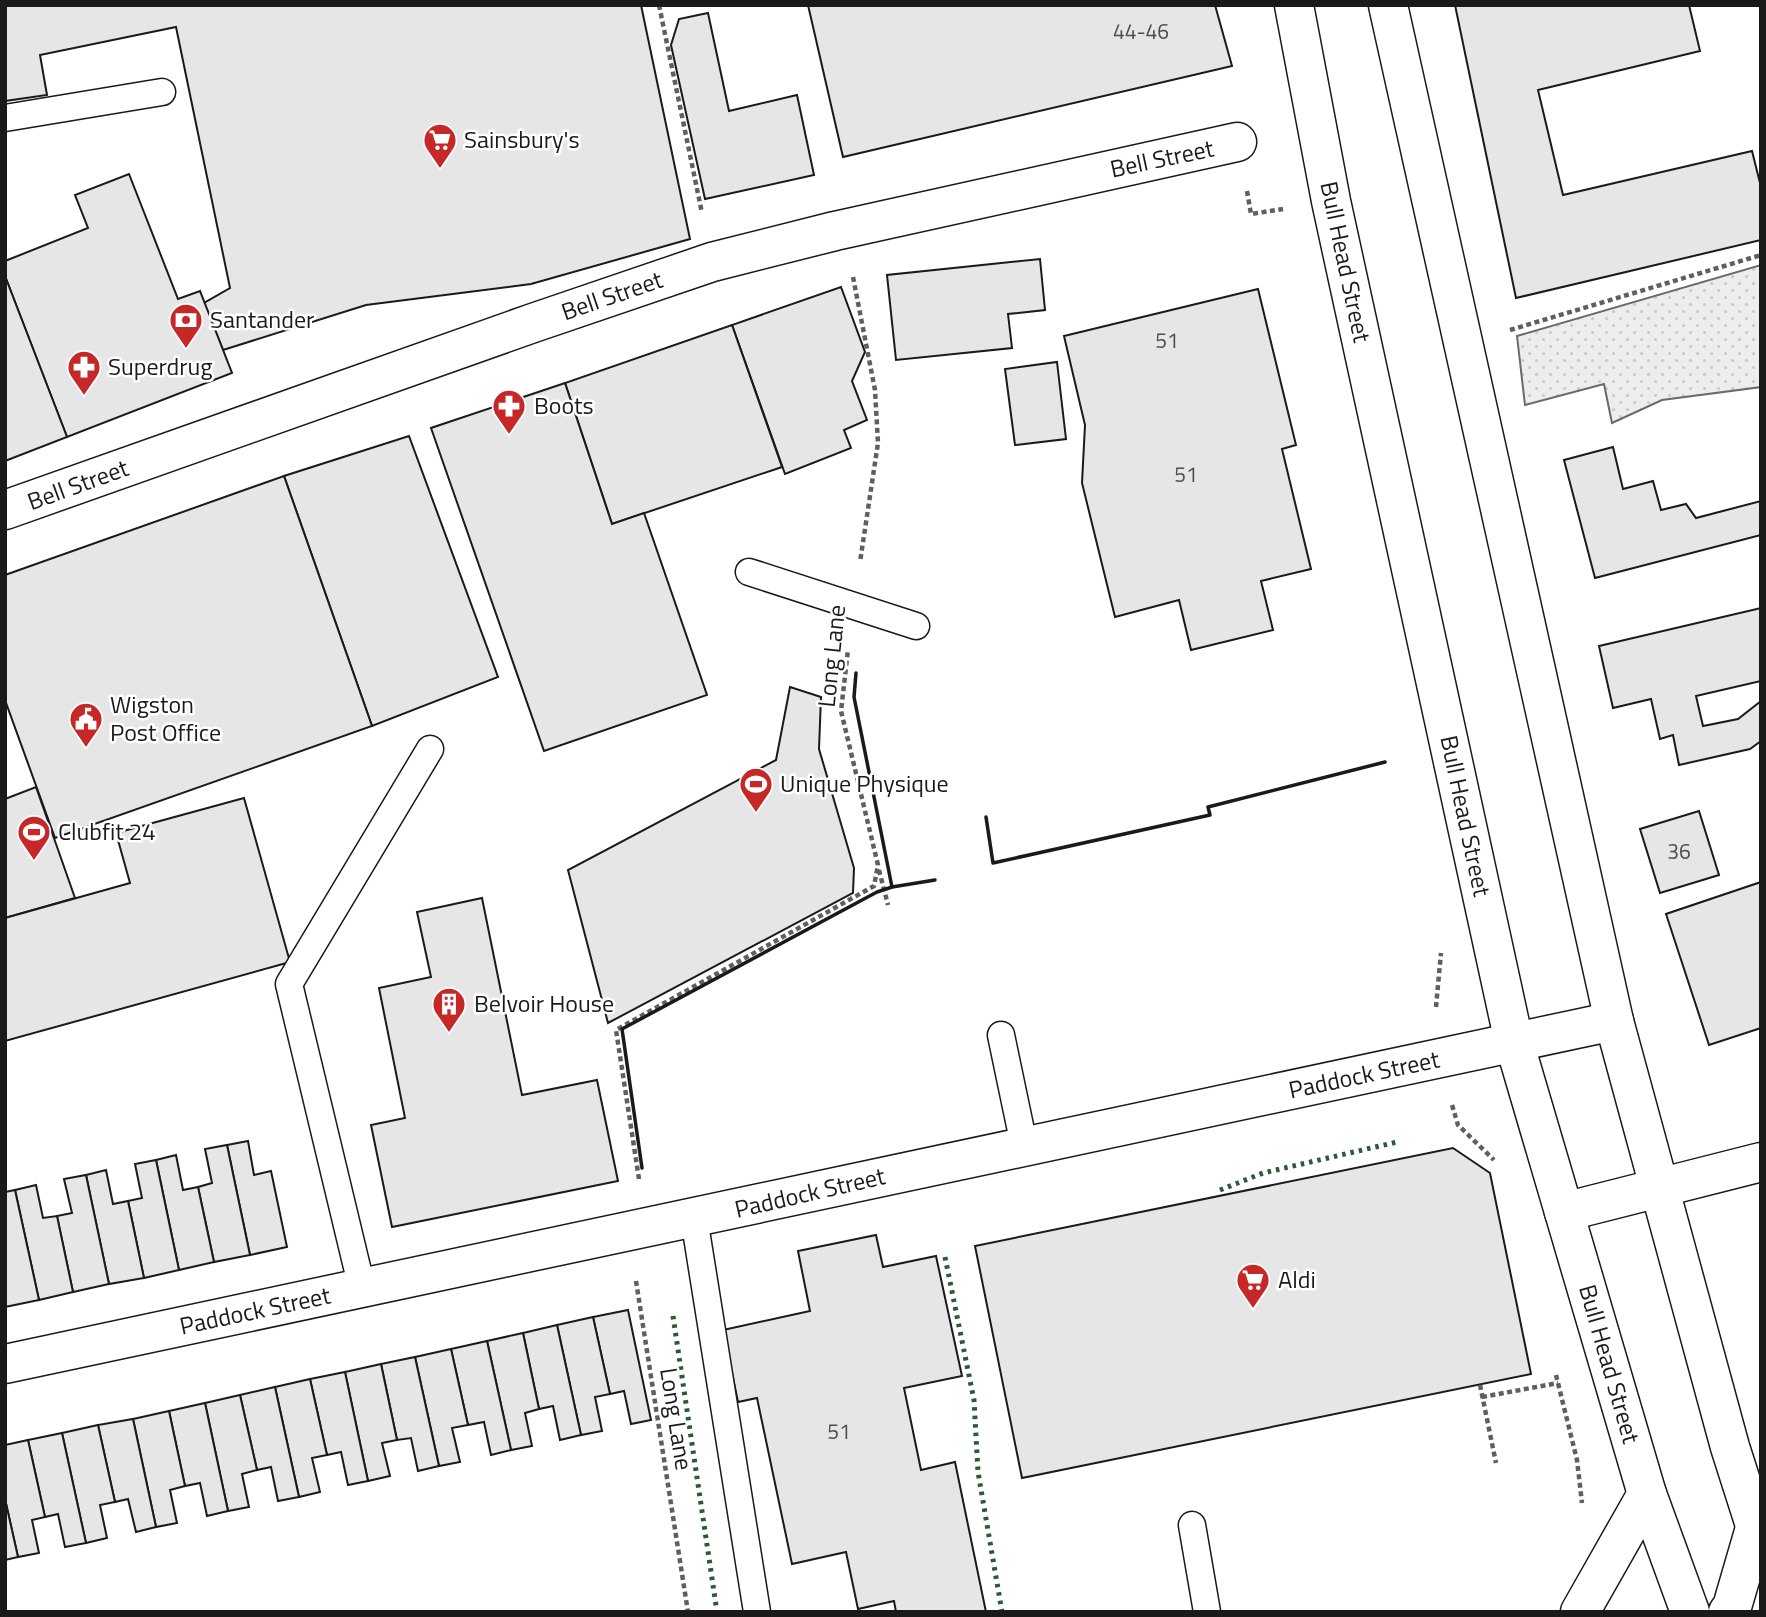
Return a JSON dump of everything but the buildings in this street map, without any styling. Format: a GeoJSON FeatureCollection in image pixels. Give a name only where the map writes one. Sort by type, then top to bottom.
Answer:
{"type":"FeatureCollection","features":[{"type":"Feature","properties":{"kind":"street","name":"Bull Head Street"},"geometry":{"type":"LineString","coordinates":[[1294,5],[1334,214],[1514,1042],[1647,1494],[1690,1612]]}},
{"type":"Feature","properties":{"kind":"street"},"geometry":{"type":"LineString","coordinates":[[1388,5],[1614,1021],[1657,1187],[1758,1536],[1728,1612]]}},
{"type":"Feature","properties":{"kind":"street","name":"Bell Street"},"geometry":{"type":"LineString","coordinates":[[5,510],[506,332],[712,262],[835,231],[1237,142]]}},
{"type":"Feature","properties":{"kind":"street","name":"Paddock Street"},"geometry":{"type":"LineString","coordinates":[[5,1364],[1614,1021]]}},
{"type":"Feature","properties":{"kind":"street"},"geometry":{"type":"LineString","coordinates":[[1564,1212],[1761,1162]]}},
{"type":"Feature","properties":{"kind":"street"},"geometry":{"type":"LineString","coordinates":[[1580,1612],[1647,1494]]}},
{"type":"Feature","properties":{"kind":"lane"},"geometry":{"type":"LineString","coordinates":[[5,118],[162,92]]}},
{"type":"Feature","properties":{"kind":"lane"},"geometry":{"type":"LineString","coordinates":[[749,572],[916,626]]}},
{"type":"Feature","properties":{"kind":"lane"},"geometry":{"type":"LineString","coordinates":[[362,1288],[289,984],[430,748]]}},
{"type":"Feature","properties":{"kind":"lane"},"geometry":{"type":"LineString","coordinates":[[1001,1035],[1024,1145]]}},
{"type":"Feature","properties":{"kind":"lane"},"geometry":{"type":"LineString","coordinates":[[694,1218],[757,1612]]}},
{"type":"Feature","properties":{"kind":"lane"},"geometry":{"type":"LineString","coordinates":[[1192,1525],[1207,1612]]}},
{"type":"Feature","properties":{"kind":"path"},"geometry":{"type":"LineString","coordinates":[[659,5],[712,262]]}},
{"type":"Feature","properties":{"kind":"path","name":"Long Lane"},"geometry":{"type":"LineString","coordinates":[[688,1612],[637,1230],[615,1030],[874,886],[878,866],[841,711],[878,443],[875,390],[855,283],[835,231]]}},
{"type":"Feature","properties":{"kind":"path"},"geometry":{"type":"LineString","coordinates":[[1462,344],[1761,255]]}},
{"type":"Feature","properties":{"kind":"path"},"geometry":{"type":"LineString","coordinates":[[878,866],[888,905]]}},
{"type":"Feature","properties":{"kind":"path"},"geometry":{"type":"LineString","coordinates":[[1482,1397],[1558,1383]]}},
{"type":"Feature","properties":{"kind":"path"},"geometry":{"type":"LineString","coordinates":[[1480,1385],[1496,1463]]}},
{"type":"Feature","properties":{"kind":"shaded area"},"geometry":{"type":"Polygon","coordinates":[[[1761,265],[1761,387],[1662,400],[1612,423],[1604,384],[1525,405],[1517,336],[1761,265]]]}},
{"type":"Feature","properties":{"kind":"hedge"},"geometry":{"type":"LineString","coordinates":[[1220,1190],[1263,1173],[1397,1142]]}},
{"type":"Feature","properties":{"kind":"hedge"},"geometry":{"type":"LineString","coordinates":[[945,1257],[974,1400],[978,1472],[1002,1612]]}},
{"type":"Feature","properties":{"kind":"hedge"},"geometry":{"type":"LineString","coordinates":[[673,1316],[717,1612]]}},
{"type":"Feature","properties":{"kind":"wall"},"geometry":{"type":"LineString","coordinates":[[642,1168],[622,1029],[877,892],[892,887],[854,697],[856,673]]}},
{"type":"Feature","properties":{"kind":"wall"},"geometry":{"type":"LineString","coordinates":[[986,817],[993,863],[1210,815],[1208,807],[1385,762]]}},
{"type":"Feature","properties":{"kind":"wall"},"geometry":{"type":"LineString","coordinates":[[892,887],[935,880]]}},
{"type":"Feature","properties":{"kind":"place","name":"Sainsbury's"},"geometry":{"type":"Point","coordinates":[440,170]}},
{"type":"Feature","properties":{"kind":"place","name":"Santander"},"geometry":{"type":"Point","coordinates":[186,350]}},
{"type":"Feature","properties":{"kind":"place","name":"Superdrug"},"geometry":{"type":"Point","coordinates":[84,397]}},
{"type":"Feature","properties":{"kind":"place","name":"Boots"},"geometry":{"type":"Point","coordinates":[509,436]}},
{"type":"Feature","properties":{"kind":"place","name":"Wigston Post Office"},"geometry":{"type":"Point","coordinates":[86,749]}},
{"type":"Feature","properties":{"kind":"place","name":"Unique Physique"},"geometry":{"type":"Point","coordinates":[756,814]}},
{"type":"Feature","properties":{"kind":"place","name":"Clubfit 24"},"geometry":{"type":"Point","coordinates":[34,862]}},
{"type":"Feature","properties":{"kind":"place","name":"Belvoir House"},"geometry":{"type":"Point","coordinates":[449,1034]}},
{"type":"Feature","properties":{"kind":"place","name":"Aldi"},"geometry":{"type":"Point","coordinates":[1253,1310]}}]}
